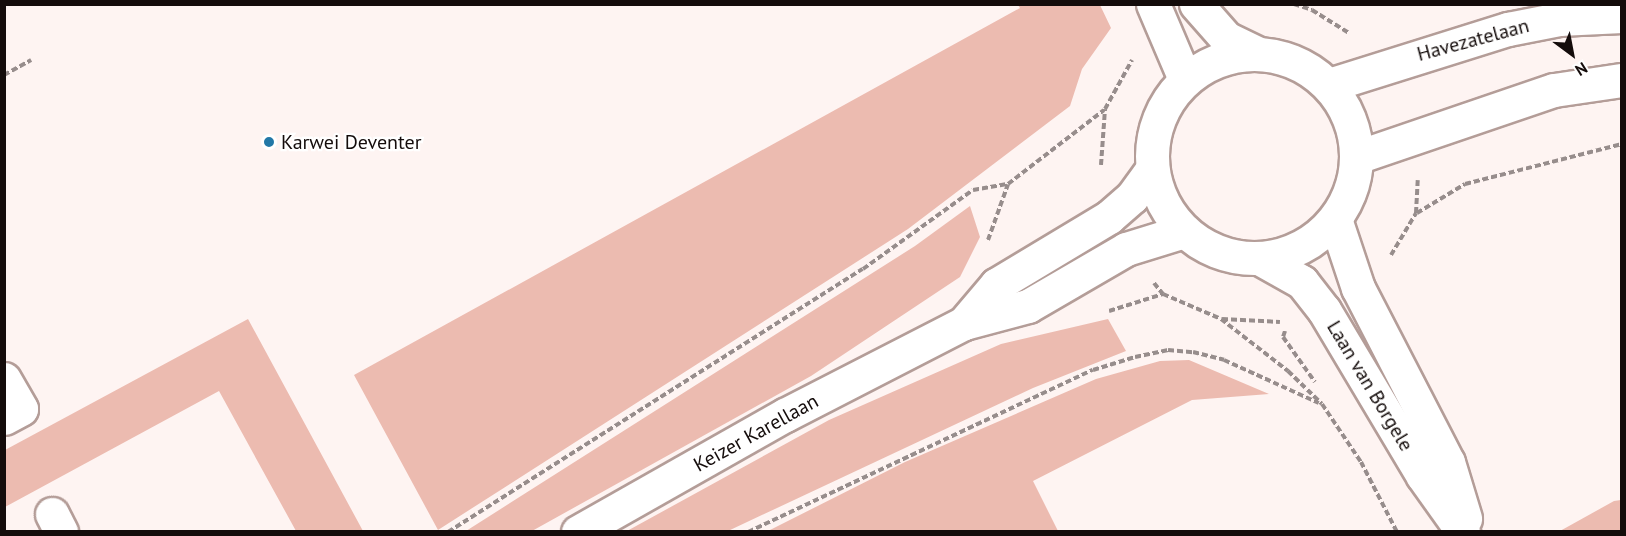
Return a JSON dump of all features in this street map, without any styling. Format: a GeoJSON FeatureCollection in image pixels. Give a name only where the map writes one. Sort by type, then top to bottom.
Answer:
{"type":"FeatureCollection","features":[{"type":"Feature","properties":{"kind":"street"},"geometry":{"type":"LineString","coordinates":[[1153,4],[1185,79]]}},
{"type":"Feature","properties":{"kind":"street"},"geometry":{"type":"LineString","coordinates":[[1196,4],[1226,38],[1257,53],[1300,64],[1329,84],[1345,106],[1354,131],[1357,157],[1347,200],[1335,219],[1301,248],[1261,259],[1219,253],[1184,231],[1158,193],[1152,169],[1152,144],[1158,120],[1169,98],[1185,79],[1230,56],[1257,53]]}},
{"type":"Feature","properties":{"kind":"street","name":"Havezatelaan"},"geometry":{"type":"LineString","coordinates":[[1329,84],[1508,29],[1559,20],[1622,16]]}},
{"type":"Feature","properties":{"kind":"street"},"geometry":{"type":"LineString","coordinates":[[1357,157],[1554,90],[1622,80]]}},
{"type":"Feature","properties":{"kind":"street","name":"Keizer Karellaan"},"geometry":{"type":"LineString","coordinates":[[964,323],[996,285],[1109,217],[1132,197],[1152,169]]}},
{"type":"Feature","properties":{"kind":"street","name":"Laan van Borgele"},"geometry":{"type":"LineString","coordinates":[[1335,219],[1358,288],[1448,462],[1470,531]]}},
{"type":"Feature","properties":{"kind":"street","name":"Keizer Karellaan"},"geometry":{"type":"LineString","coordinates":[[578,531],[785,416],[964,323],[1028,306],[1126,249],[1184,231]]}},
{"type":"Feature","properties":{"kind":"street","name":"Laan van Borgele"},"geometry":{"type":"LineString","coordinates":[[1261,259],[1302,282],[1324,310],[1423,476],[1463,531]]}},
{"type":"Feature","properties":{"kind":"street"},"geometry":{"type":"LineString","coordinates":[[4,379],[21,409],[4,418]]}},
{"type":"Feature","properties":{"kind":"path"},"geometry":{"type":"LineString","coordinates":[[4,75],[31,60]]}},
{"type":"Feature","properties":{"kind":"path"},"geometry":{"type":"LineString","coordinates":[[448,531],[863,269],[973,190],[1008,184],[1105,109]]}},
{"type":"Feature","properties":{"kind":"path"},"geometry":{"type":"LineString","coordinates":[[1416,213],[1465,184],[1622,144]]}},
{"type":"Feature","properties":{"kind":"path"},"geometry":{"type":"LineString","coordinates":[[985,249],[1008,184]]}},
{"type":"Feature","properties":{"kind":"path"},"geometry":{"type":"LineString","coordinates":[[1163,294],[1221,319],[1288,371],[1322,404],[1360,462],[1397,531]]}},
{"type":"Feature","properties":{"kind":"path"},"geometry":{"type":"LineString","coordinates":[[1221,319],[1287,322],[1283,338],[1319,387]]}},
{"type":"Feature","properties":{"kind":"path"},"geometry":{"type":"LineString","coordinates":[[748,531],[1093,370],[1135,357],[1168,350],[1224,360],[1322,404]]}},
{"type":"Feature","properties":{"kind":"path"},"geometry":{"type":"LineString","coordinates":[[1322,404],[1325,394]]}},
{"type":"Feature","properties":{"kind":"shaded area"},"geometry":{"type":"Polygon","coordinates":[[[1018,5],[1100,5],[1111,28],[1082,69],[1070,106],[908,229],[438,530],[354,375],[1020,8],[1018,5]]]}},
{"type":"Feature","properties":{"kind":"shaded area"},"geometry":{"type":"Polygon","coordinates":[[[970,206],[980,237],[960,277],[811,376],[532,531],[466,531],[915,246],[970,206]]]}},
{"type":"Feature","properties":{"kind":"shaded area"},"geometry":{"type":"Polygon","coordinates":[[[248,319],[363,531],[296,531],[219,391],[5,507],[5,450],[248,319]]]}},
{"type":"Feature","properties":{"kind":"shaded area"},"geometry":{"type":"Polygon","coordinates":[[[1108,319],[1126,351],[1033,388],[728,531],[627,531],[829,420],[1001,344],[1108,319]]]}},
{"type":"Feature","properties":{"kind":"shaded area"},"geometry":{"type":"Polygon","coordinates":[[[1189,360],[1269,394],[1192,400],[1033,481],[1058,531],[768,531],[905,462],[1096,379],[1160,361],[1189,360]]]}},
{"type":"Feature","properties":{"kind":"shaded area"},"geometry":{"type":"Polygon","coordinates":[[[1621,500],[1621,531],[1560,531],[1614,501],[1621,500]]]}},
{"type":"Feature","properties":{"kind":"place","name":"Karwei Deventer"},"geometry":{"type":"Point","coordinates":[269,142]}}]}
